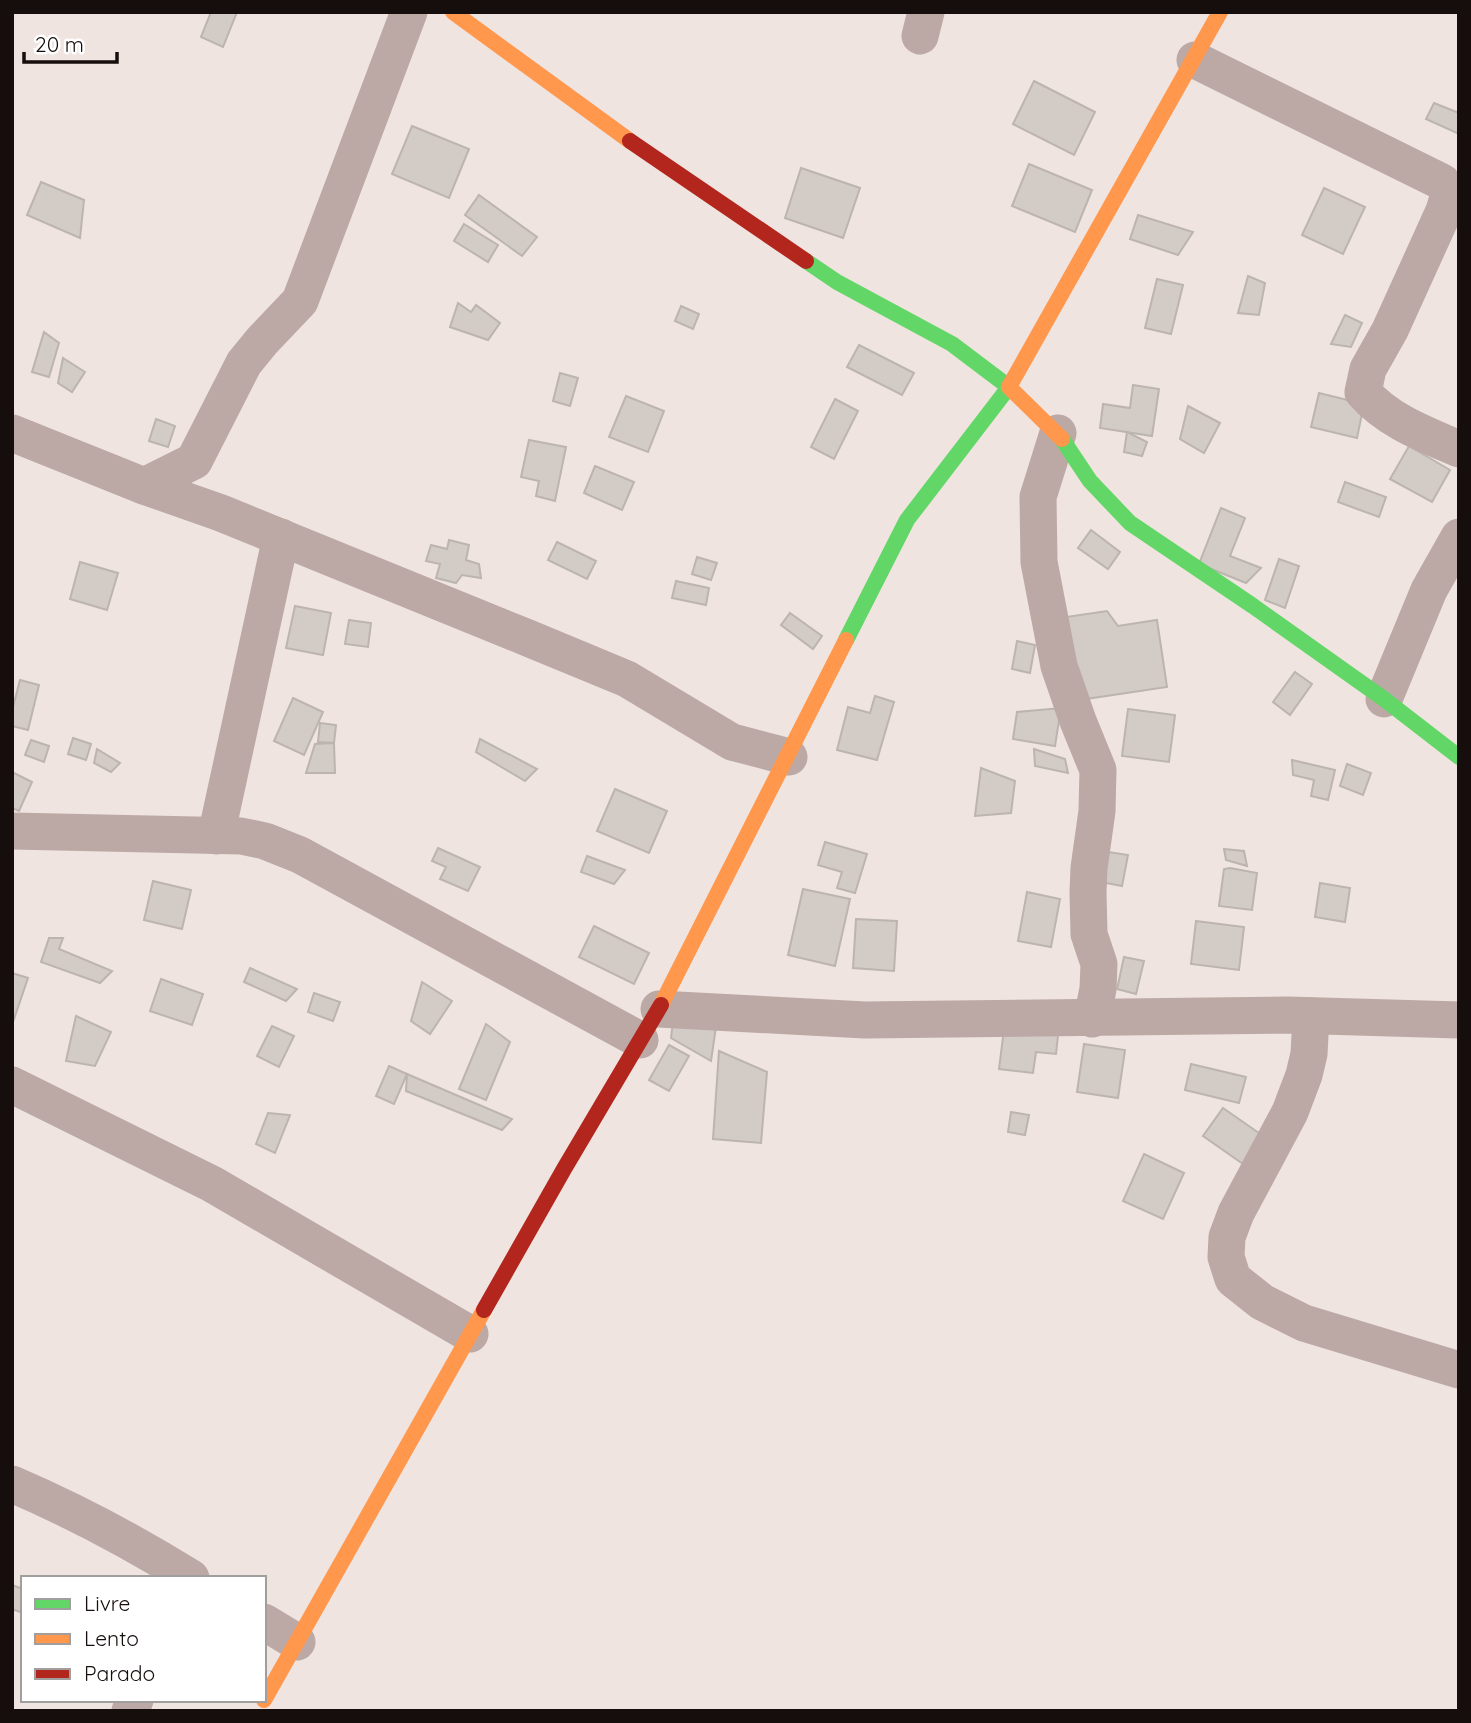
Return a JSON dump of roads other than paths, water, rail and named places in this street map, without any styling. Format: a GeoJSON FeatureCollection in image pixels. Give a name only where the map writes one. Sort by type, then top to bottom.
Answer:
{"type":"FeatureCollection","features":[{"type":"Feature","properties":{"kind":"street"},"geometry":{"type":"LineString","coordinates":[[144,486],[194,461],[244,363],[261,341],[300,301],[409,12]]}},
{"type":"Feature","properties":{"kind":"street"},"geometry":{"type":"LineString","coordinates":[[453,12],[658,162],[837,282],[952,344],[1009,387],[1058,433],[1090,481],[1130,523],[1384,699],[1459,757]]}},
{"type":"Feature","properties":{"kind":"street"},"geometry":{"type":"LineString","coordinates":[[266,1696],[470,1334],[659,1009],[907,520],[1009,387],[1220,12]]}},
{"type":"Feature","properties":{"kind":"street"},"geometry":{"type":"LineString","coordinates":[[1195,60],[1442,182],[1449,194],[1444,211],[1390,330],[1368,369],[1363,392],[1374,404],[1411,428],[1459,449]]}},
{"type":"Feature","properties":{"kind":"street"},"geometry":{"type":"LineString","coordinates":[[12,433],[281,537],[627,679],[732,742],[789,757]]}},
{"type":"Feature","properties":{"kind":"street"},"geometry":{"type":"LineString","coordinates":[[1058,433],[1038,497],[1039,562],[1059,666],[1077,721],[1098,770],[1097,811],[1088,892],[1089,934],[1099,964],[1098,989],[1092,1019]]}},
{"type":"Feature","properties":{"kind":"street"},"geometry":{"type":"LineString","coordinates":[[194,461],[221,513]]}},
{"type":"Feature","properties":{"kind":"street"},"geometry":{"type":"LineString","coordinates":[[216,836],[281,537]]}},
{"type":"Feature","properties":{"kind":"street"},"geometry":{"type":"LineString","coordinates":[[1384,699],[1429,590],[1459,537]]}},
{"type":"Feature","properties":{"kind":"street"},"geometry":{"type":"LineString","coordinates":[[12,831],[241,836],[265,841],[300,855],[640,1040]]}},
{"type":"Feature","properties":{"kind":"street"},"geometry":{"type":"LineString","coordinates":[[659,1009],[865,1020],[1311,1016],[1459,1020]]}},
{"type":"Feature","properties":{"kind":"street"},"geometry":{"type":"LineString","coordinates":[[1311,1016],[1309,1054],[1290,1112],[1236,1213],[1227,1237],[1226,1257],[1233,1279],[1262,1301],[1304,1323],[1459,1370]]}},
{"type":"Feature","properties":{"kind":"street"},"geometry":{"type":"LineString","coordinates":[[12,1085],[212,1184],[470,1334]]}},
{"type":"Feature","properties":{"kind":"street"},"geometry":{"type":"LineString","coordinates":[[12,1484],[62,1505],[140,1546],[188,1576]]}},
{"type":"Feature","properties":{"kind":"street"},"geometry":{"type":"LineString","coordinates":[[266,1623],[297,1642]]}}]}
